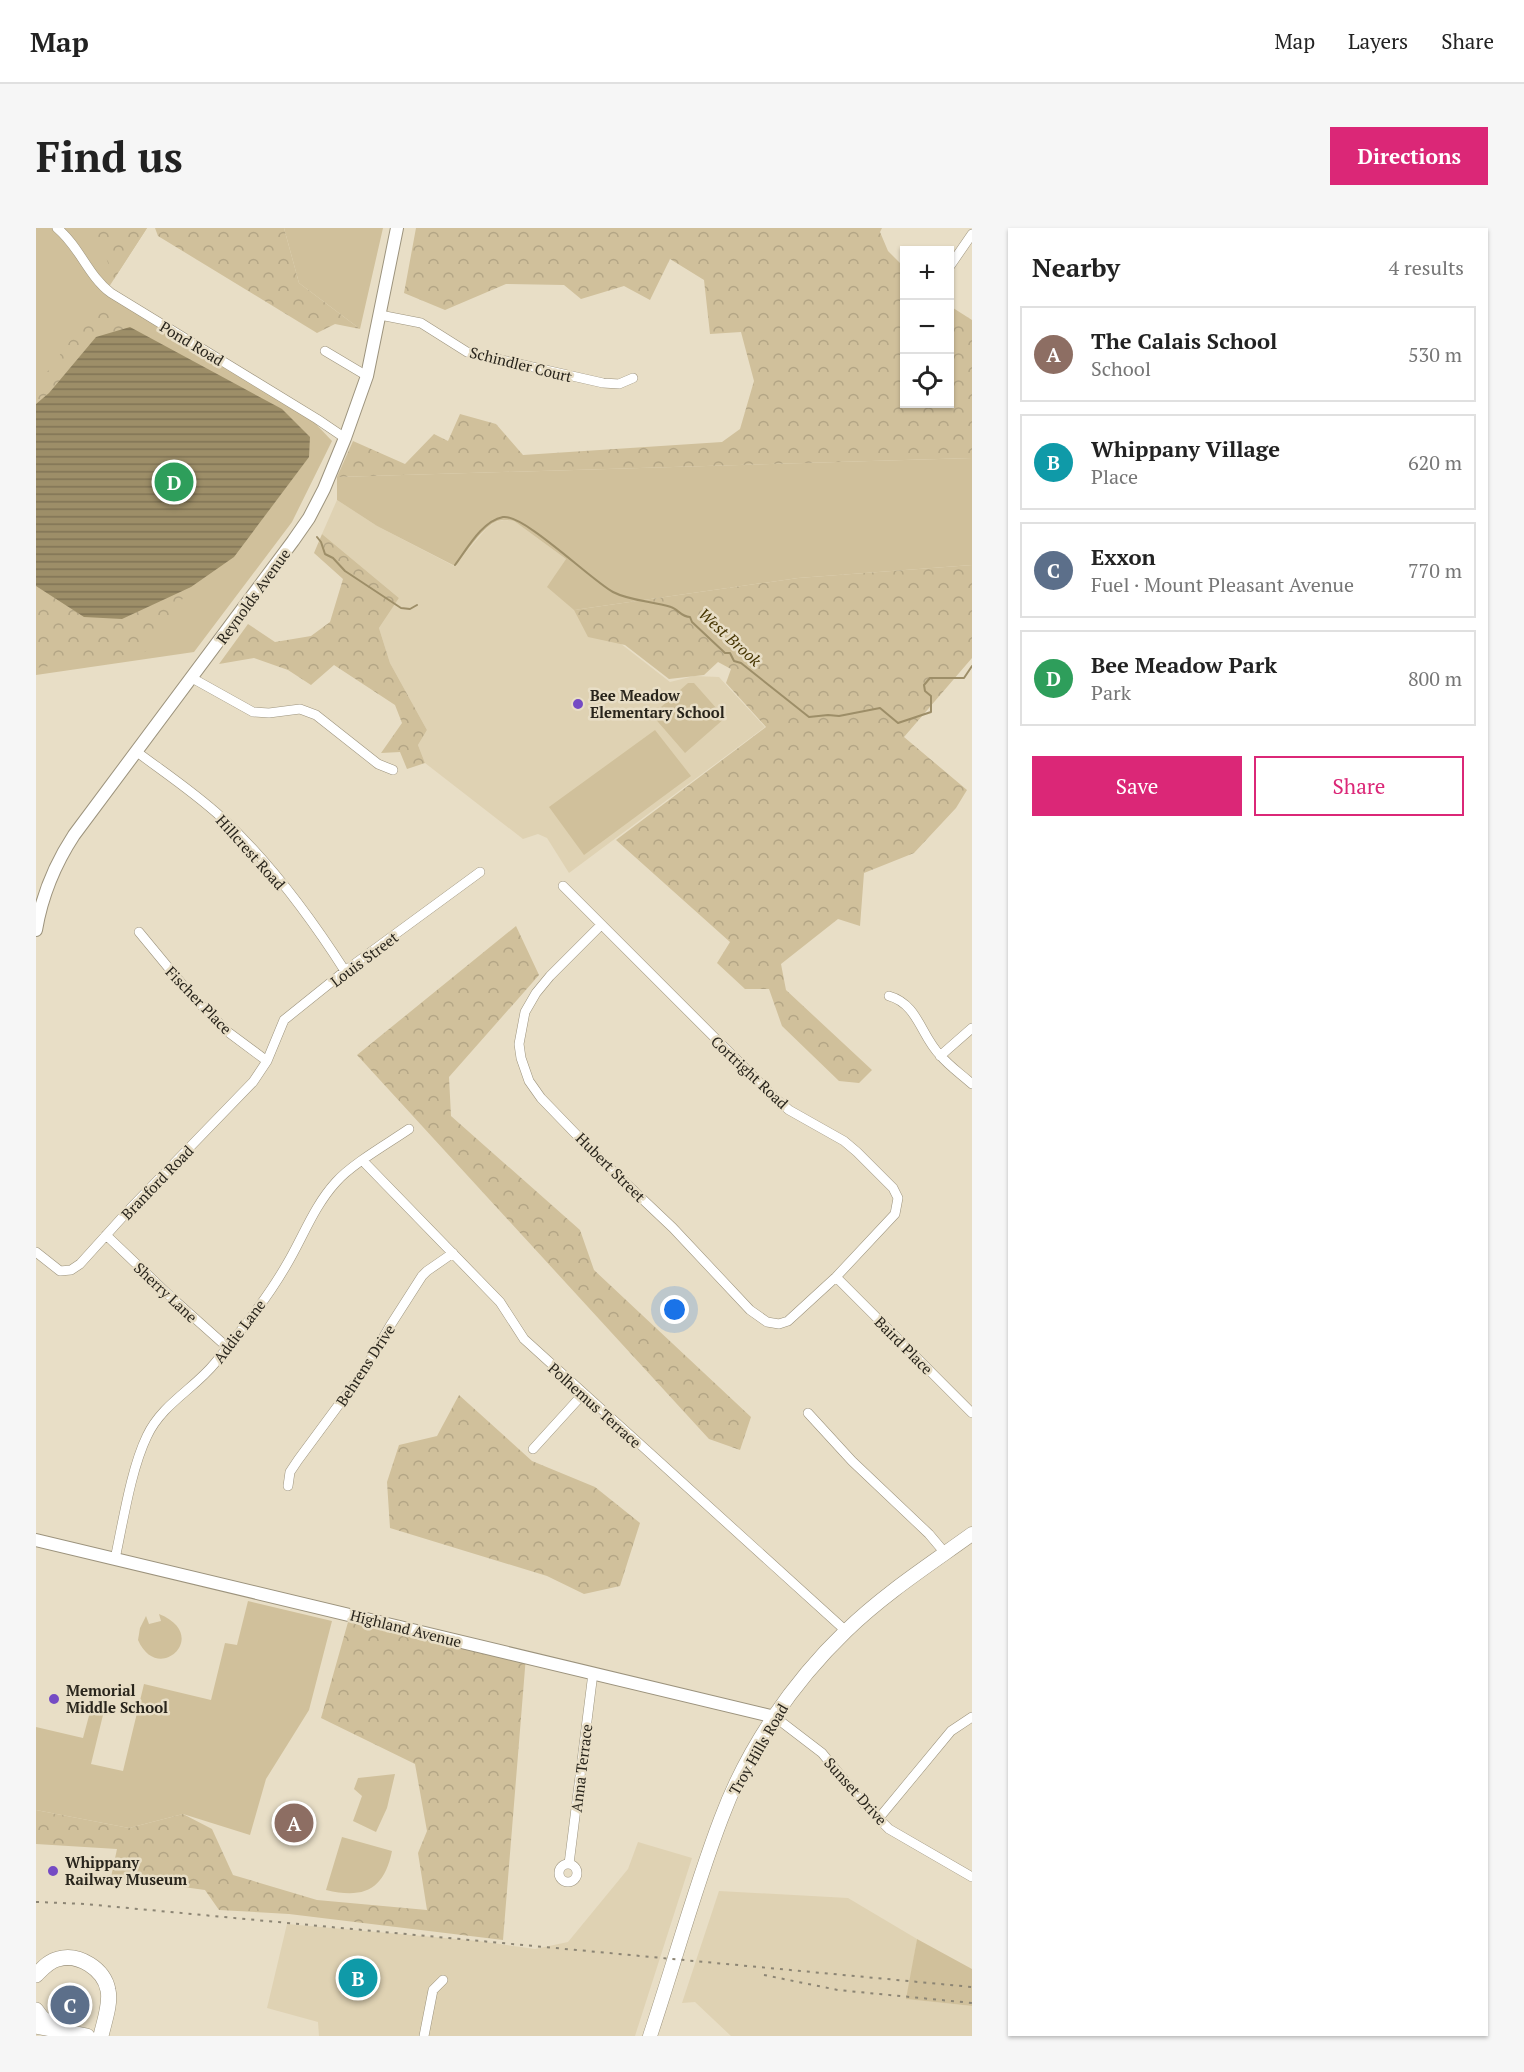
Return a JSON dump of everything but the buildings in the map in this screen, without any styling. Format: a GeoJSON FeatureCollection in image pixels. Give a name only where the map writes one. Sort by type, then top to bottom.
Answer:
{"type":"FeatureCollection","features":[{"type":"Feature","properties":{"kind":"main road","name":"Troy Hills Road"},"geometry":{"type":"LineString","coordinates":[[650,2036],[721,1818],[742,1772],[775,1717],[816,1663],[846,1631],[900,1586],[972,1534]]}},
{"type":"Feature","properties":{"kind":"main road"},"geometry":{"type":"LineString","coordinates":[[38,1975],[57,1959],[71,1958],[82,1960],[97,1971],[106,1982],[109,1993],[101,2036]]}},
{"type":"Feature","properties":{"kind":"main road"},"geometry":{"type":"LineString","coordinates":[[36,2010],[42,2018],[60,2031]]}},
{"type":"Feature","properties":{"kind":"main road"},"geometry":{"type":"LineString","coordinates":[[36,2026],[87,2036]]}},
{"type":"Feature","properties":{"kind":"street","name":"Pond Road"},"geometry":{"type":"LineString","coordinates":[[57,228],[68,237],[102,287],[345,438]]}},
{"type":"Feature","properties":{"kind":"street","name":"Reynolds Avenue"},"geometry":{"type":"LineString","coordinates":[[36,930],[44,896],[63,853],[309,518],[324,489],[367,376],[397,228]]}},
{"type":"Feature","properties":{"kind":"street"},"geometry":{"type":"LineString","coordinates":[[954,260],[972,234]]}},
{"type":"Feature","properties":{"kind":"street","name":"Schindler Court"},"geometry":{"type":"LineString","coordinates":[[380,315],[421,323],[468,352],[487,357],[603,383],[619,384],[633,378]]}},
{"type":"Feature","properties":{"kind":"street"},"geometry":{"type":"LineString","coordinates":[[325,351],[367,376]]}},
{"type":"Feature","properties":{"kind":"street"},"geometry":{"type":"LineString","coordinates":[[192,678],[253,712],[269,713],[300,709],[316,715],[378,764],[393,770]]}},
{"type":"Feature","properties":{"kind":"street","name":"Hillcrest Road"},"geometry":{"type":"LineString","coordinates":[[137,752],[221,818],[246,843],[278,879],[332,950],[345,971]]}},
{"type":"Feature","properties":{"kind":"street","name":"Louis Street"},"geometry":{"type":"LineString","coordinates":[[267,1061],[285,1020],[345,971],[480,872]]}},
{"type":"Feature","properties":{"kind":"street","name":"Cortright Road"},"geometry":{"type":"LineString","coordinates":[[563,886],[775,1098],[789,1110],[844,1141],[894,1188],[898,1204],[895,1214],[836,1277]]}},
{"type":"Feature","properties":{"kind":"street","name":"Hubert Street"},"geometry":{"type":"LineString","coordinates":[[602,925],[550,976],[536,993],[525,1012],[519,1044],[529,1081],[541,1098],[598,1157],[673,1227],[758,1316],[772,1323],[788,1321],[836,1277]]}},
{"type":"Feature","properties":{"kind":"street","name":"Fischer Place"},"geometry":{"type":"LineString","coordinates":[[139,932],[166,967],[199,1003],[228,1032],[267,1061]]}},
{"type":"Feature","properties":{"kind":"street"},"geometry":{"type":"LineString","coordinates":[[890,996],[908,1005],[929,1042],[940,1056],[972,1084]]}},
{"type":"Feature","properties":{"kind":"street"},"geometry":{"type":"LineString","coordinates":[[940,1056],[972,1028]]}},
{"type":"Feature","properties":{"kind":"street","name":"Branford Road"},"geometry":{"type":"LineString","coordinates":[[36,1252],[55,1269],[67,1271],[80,1264],[253,1082],[267,1061]]}},
{"type":"Feature","properties":{"kind":"street","name":"Addie Lane"},"geometry":{"type":"LineString","coordinates":[[115,1558],[140,1454],[147,1435],[160,1414],[204,1376],[227,1347],[281,1274],[328,1192],[348,1171],[409,1129]]}},
{"type":"Feature","properties":{"kind":"street","name":"Polhemus Terrace"},"geometry":{"type":"LineString","coordinates":[[363,1161],[500,1302],[524,1339],[846,1631]]}},
{"type":"Feature","properties":{"kind":"street","name":"Sherry Lane"},"geometry":{"type":"LineString","coordinates":[[106,1235],[227,1347]]}},
{"type":"Feature","properties":{"kind":"street","name":"Behrens Drive"},"geometry":{"type":"LineString","coordinates":[[288,1486],[290,1472],[363,1372],[423,1276],[453,1253]]}},
{"type":"Feature","properties":{"kind":"street","name":"Baird Place"},"geometry":{"type":"LineString","coordinates":[[836,1277],[972,1413]]}},
{"type":"Feature","properties":{"kind":"street"},"geometry":{"type":"LineString","coordinates":[[533,1449],[583,1394]]}},
{"type":"Feature","properties":{"kind":"street"},"geometry":{"type":"LineString","coordinates":[[808,1413],[852,1461],[929,1534],[945,1553]]}},
{"type":"Feature","properties":{"kind":"street","name":"Highland Avenue"},"geometry":{"type":"LineString","coordinates":[[36,1540],[775,1717]]}},
{"type":"Feature","properties":{"kind":"street","name":"Anna Terrace"},"geometry":{"type":"LineString","coordinates":[[569,1864],[593,1673]]}},
{"type":"Feature","properties":{"kind":"street","name":"Sunset Drive"},"geometry":{"type":"LineString","coordinates":[[775,1717],[822,1753],[864,1804],[890,1829],[972,1877]]}},
{"type":"Feature","properties":{"kind":"street"},"geometry":{"type":"LineString","coordinates":[[879,1818],[951,1731],[972,1717]]}},
{"type":"Feature","properties":{"kind":"street"},"geometry":{"type":"LineString","coordinates":[[424,2036],[433,1990],[443,1980]]}},
{"type":"Feature","properties":{"kind":"shaded area"},"geometry":{"type":"Polygon","coordinates":[[[130,327],[282,409],[310,437],[309,457],[234,557],[191,587],[122,619],[84,617],[36,586],[36,404],[49,393],[96,337],[130,327]]]}},
{"type":"Feature","properties":{"kind":"shaded area","name":"Bee Meadow Elementary School"},"geometry":{"type":"Polygon","coordinates":[[[337,500],[377,526],[454,566],[486,529],[495,522],[514,521],[566,559],[548,587],[670,682],[694,676],[719,677],[765,727],[569,873],[547,838],[538,834],[523,839],[425,763],[418,745],[427,730],[390,663],[379,628],[399,598],[322,534],[337,500]]]}},
{"type":"Feature","properties":{"kind":"shaded area"},"geometry":{"type":"Polygon","coordinates":[[[638,1842],[692,1858],[635,2036],[319,2036],[318,2022],[267,2008],[287,1924],[478,1941],[535,1949],[568,1942],[628,1869],[638,1842]]]}},
{"type":"Feature","properties":{"kind":"shaded area"},"geometry":{"type":"Polygon","coordinates":[[[719,1891],[848,1898],[917,1939],[907,1999],[972,2006],[972,2036],[731,2036],[695,2002],[682,2003],[719,1891]]]}},
{"type":"Feature","properties":{"kind":"green space"},"geometry":{"type":"Polygon","coordinates":[[[36,228],[147,228],[105,293],[313,421],[332,441],[292,522],[194,652],[36,675],[36,228]]]}},
{"type":"Feature","properties":{"kind":"green space"},"geometry":{"type":"Polygon","coordinates":[[[95,228],[147,228],[114,279],[95,228]]]}},
{"type":"Feature","properties":{"kind":"green space"},"geometry":{"type":"Polygon","coordinates":[[[155,228],[284,228],[299,283],[360,329],[335,324],[317,333],[158,236],[155,228]]]}},
{"type":"Feature","properties":{"kind":"green space"},"geometry":{"type":"Polygon","coordinates":[[[284,228],[383,228],[360,329],[299,283],[284,228]]]}},
{"type":"Feature","properties":{"kind":"green space"},"geometry":{"type":"Polygon","coordinates":[[[416,228],[882,228],[880,232],[888,251],[900,263],[900,408],[954,408],[954,309],[972,320],[972,458],[337,477],[353,441],[405,464],[434,434],[448,441],[460,414],[496,424],[523,455],[722,442],[740,429],[754,381],[741,332],[710,334],[704,280],[670,259],[650,300],[624,286],[581,299],[564,285],[506,284],[445,310],[404,293],[416,228]]]}},
{"type":"Feature","properties":{"kind":"green space"},"geometry":{"type":"Polygon","coordinates":[[[93,310],[110,313],[130,327],[96,337],[49,393],[36,404],[36,387],[93,310]]]}},
{"type":"Feature","properties":{"kind":"green space"},"geometry":{"type":"Polygon","coordinates":[[[972,458],[972,565],[798,578],[574,610],[547,587],[566,559],[514,521],[500,520],[490,525],[455,566],[377,526],[337,500],[337,477],[972,458]]]}},
{"type":"Feature","properties":{"kind":"green space"},"geometry":{"type":"Polygon","coordinates":[[[322,534],[399,598],[379,628],[390,663],[427,730],[418,745],[425,763],[407,769],[400,752],[381,753],[402,723],[395,705],[334,665],[311,685],[288,670],[254,658],[219,664],[248,624],[275,642],[311,636],[330,622],[343,579],[314,553],[322,534]]]}},
{"type":"Feature","properties":{"kind":"green space"},"geometry":{"type":"Polygon","coordinates":[[[972,565],[972,658],[904,737],[967,790],[956,808],[914,853],[864,873],[860,926],[838,919],[781,964],[786,990],[872,1070],[859,1083],[839,1081],[782,1026],[769,989],[745,989],[717,963],[730,942],[616,840],[766,727],[726,683],[731,669],[718,662],[704,675],[669,679],[625,645],[588,637],[574,610],[798,578],[972,565]]]}},
{"type":"Feature","properties":{"kind":"green space"},"geometry":{"type":"Polygon","coordinates":[[[36,586],[84,617],[122,618],[191,587],[145,652],[36,668],[36,586]]]}},
{"type":"Feature","properties":{"kind":"green space"},"geometry":{"type":"Polygon","coordinates":[[[688,683],[694,683],[725,718],[685,753],[652,715],[688,683]]]}},
{"type":"Feature","properties":{"kind":"green space"},"geometry":{"type":"Polygon","coordinates":[[[655,730],[691,776],[584,855],[549,807],[655,730]]]}},
{"type":"Feature","properties":{"kind":"green space"},"geometry":{"type":"Polygon","coordinates":[[[516,926],[539,975],[449,1077],[451,1116],[580,1230],[594,1270],[751,1417],[740,1450],[709,1439],[357,1055],[516,926]]]}},
{"type":"Feature","properties":{"kind":"green space"},"geometry":{"type":"Polygon","coordinates":[[[459,1395],[532,1461],[595,1487],[640,1523],[620,1586],[584,1594],[547,1576],[390,1528],[387,1482],[399,1445],[437,1436],[459,1395]]]}},
{"type":"Feature","properties":{"kind":"green space"},"geometry":{"type":"Polygon","coordinates":[[[248,1601],[332,1621],[309,1710],[266,1779],[250,1835],[183,1814],[129,1828],[36,1810],[36,1727],[83,1738],[90,1712],[103,1715],[91,1764],[123,1771],[144,1684],[211,1700],[225,1643],[237,1645],[248,1601]]]}},
{"type":"Feature","properties":{"kind":"green space"},"geometry":{"type":"Polygon","coordinates":[[[159,1614],[174,1623],[181,1633],[181,1644],[176,1652],[167,1658],[157,1658],[147,1653],[138,1640],[140,1628],[146,1616],[149,1624],[161,1621],[159,1614]]]}},
{"type":"Feature","properties":{"kind":"green space"},"geometry":{"type":"Polygon","coordinates":[[[350,1615],[526,1656],[503,1940],[289,1914],[219,1910],[205,1890],[111,1877],[117,1849],[36,1844],[36,1810],[129,1828],[183,1814],[212,1829],[233,1875],[317,1900],[427,1910],[418,1853],[427,1831],[415,1764],[321,1718],[350,1615]]]}},
{"type":"Feature","properties":{"kind":"green space"},"geometry":{"type":"Polygon","coordinates":[[[395,1774],[387,1808],[376,1832],[353,1821],[362,1796],[354,1789],[358,1778],[395,1774]]]}},
{"type":"Feature","properties":{"kind":"green space"},"geometry":{"type":"Polygon","coordinates":[[[342,1837],[392,1851],[384,1875],[378,1883],[361,1892],[339,1893],[326,1890],[342,1837]]]}},
{"type":"Feature","properties":{"kind":"green space"},"geometry":{"type":"Polygon","coordinates":[[[917,1939],[972,1969],[972,2006],[906,1999],[917,1939]]]}},
{"type":"Feature","properties":{"kind":"waterway","name":"West Brook"},"geometry":{"type":"LineString","coordinates":[[455,565],[476,536],[488,524],[503,517],[513,519],[541,536],[613,592],[671,607],[684,616],[690,617],[692,622],[725,653],[730,653],[734,661],[741,663],[809,717],[839,716],[880,708],[898,723],[931,712],[931,696],[925,691],[924,685],[930,678],[964,678],[972,666]]}},
{"type":"Feature","properties":{"kind":"waterway","name":"West Brook"},"geometry":{"type":"LineString","coordinates":[[317,537],[325,554],[333,558],[345,571],[401,608],[410,609],[417,605]]}},
{"type":"Feature","properties":{"kind":"railway"},"geometry":{"type":"LineString","coordinates":[[36,1902],[85,1904],[972,1987]]}},
{"type":"Feature","properties":{"kind":"railway"},"geometry":{"type":"LineString","coordinates":[[764,1975],[838,1990],[972,2003]]}},
{"type":"Feature","properties":{"kind":"place","name":"Bee Meadow Park"},"geometry":{"type":"Point","coordinates":[174,482]}},
{"type":"Feature","properties":{"kind":"place","name":"Bee Meadow Elementary School"},"geometry":{"type":"Point","coordinates":[578,704]}},
{"type":"Feature","properties":{"kind":"place","name":"Memorial Middle School"},"geometry":{"type":"Point","coordinates":[54,1699]}},
{"type":"Feature","properties":{"kind":"place","name":"The Calais School"},"geometry":{"type":"Point","coordinates":[294,1823]}},
{"type":"Feature","properties":{"kind":"place","name":"Whippany Railway Museum"},"geometry":{"type":"Point","coordinates":[53,1871]}},
{"type":"Feature","properties":{"kind":"place","name":"Whippany Village"},"geometry":{"type":"Point","coordinates":[358,1978]}},
{"type":"Feature","properties":{"kind":"place","name":"Exxon"},"geometry":{"type":"Point","coordinates":[70,2005]}}]}
